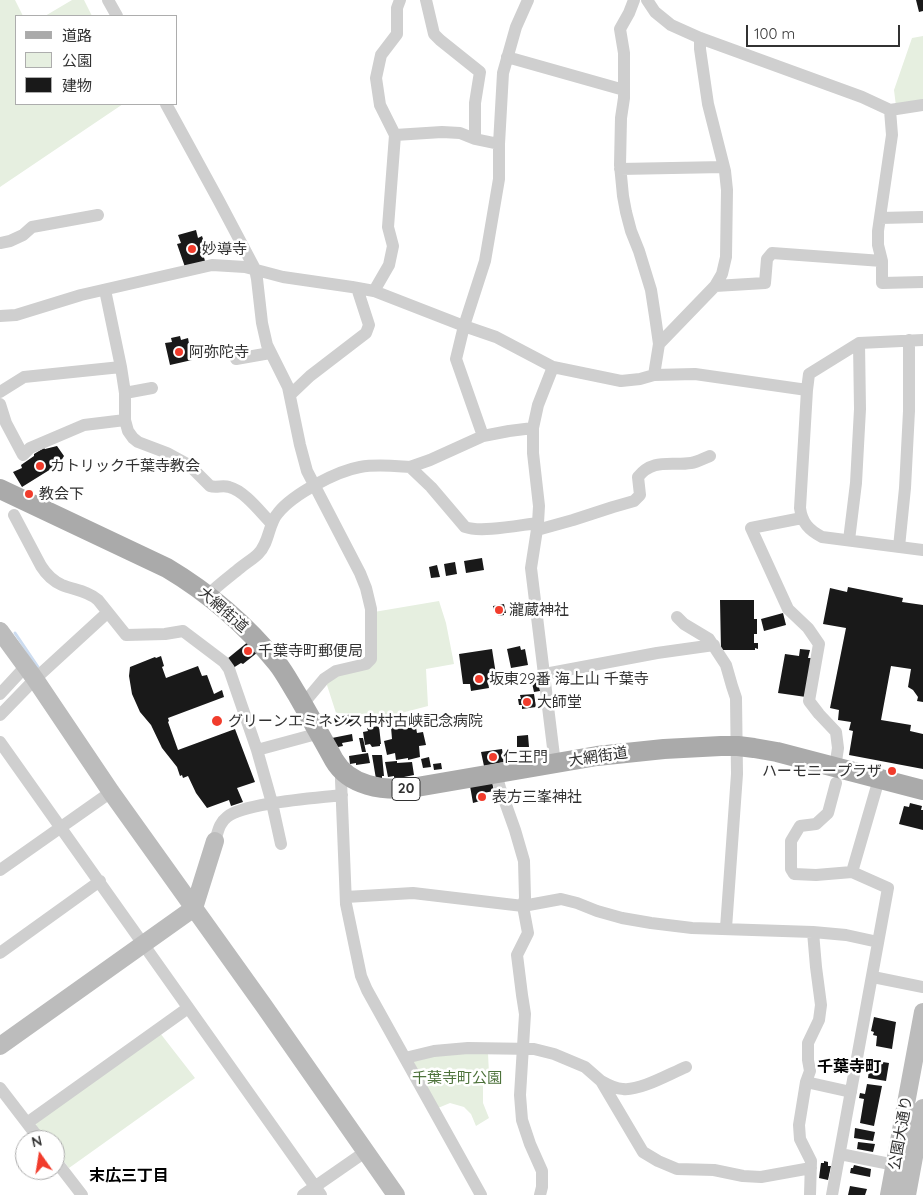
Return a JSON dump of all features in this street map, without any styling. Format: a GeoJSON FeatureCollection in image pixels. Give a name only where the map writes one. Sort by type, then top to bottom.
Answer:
{"type":"FeatureCollection","features":[{"type":"Feature","properties":{"kind":"main road","name":"大網街道"},"geometry":{"type":"LineString","coordinates":[[0,489],[160,565],[187,580],[208,595],[239,622],[273,658],[288,679],[341,771],[360,782],[380,788],[411,788],[597,756],[664,749],[738,746],[777,752],[835,776],[879,779],[923,790]]}},
{"type":"Feature","properties":{"kind":"street"},"geometry":{"type":"LineString","coordinates":[[108,0],[116,15]]}},
{"type":"Feature","properties":{"kind":"street"},"geometry":{"type":"LineString","coordinates":[[374,291],[390,265],[393,246],[388,227],[395,135],[380,105],[376,78],[381,55],[397,34],[400,0]]}},
{"type":"Feature","properties":{"kind":"street"},"geometry":{"type":"LineString","coordinates":[[426,0],[434,34],[480,72],[475,103],[475,139]]}},
{"type":"Feature","properties":{"kind":"street"},"geometry":{"type":"LineString","coordinates":[[483,436],[456,359],[464,326],[485,261],[499,179],[503,73],[516,27],[528,0]]}},
{"type":"Feature","properties":{"kind":"street"},"geometry":{"type":"LineString","coordinates":[[634,0],[620,30],[624,53],[620,169],[626,212],[651,290],[659,344],[654,375]]}},
{"type":"Feature","properties":{"kind":"street"},"geometry":{"type":"LineString","coordinates":[[647,0],[655,12],[672,25],[700,38],[854,94],[890,110],[923,105]]}},
{"type":"Feature","properties":{"kind":"street"},"geometry":{"type":"LineString","coordinates":[[659,344],[715,286],[722,274],[726,257],[727,190],[724,167],[708,104],[700,38]]}},
{"type":"Feature","properties":{"kind":"street"},"geometry":{"type":"LineString","coordinates":[[507,57],[624,90]]}},
{"type":"Feature","properties":{"kind":"street"},"geometry":{"type":"LineString","coordinates":[[167,105],[255,269],[262,323],[267,345],[285,380],[290,395],[300,445],[308,471],[360,573],[371,609],[371,659],[366,664],[336,671],[324,679],[303,704]]}},
{"type":"Feature","properties":{"kind":"street"},"geometry":{"type":"LineString","coordinates":[[890,110],[892,135],[878,231],[878,245],[882,261],[882,283],[923,282]]}},
{"type":"Feature","properties":{"kind":"street"},"geometry":{"type":"LineString","coordinates":[[395,135],[442,132],[460,133],[475,139],[499,144]]}},
{"type":"Feature","properties":{"kind":"street"},"geometry":{"type":"LineString","coordinates":[[620,169],[724,167]]}},
{"type":"Feature","properties":{"kind":"street"},"geometry":{"type":"LineString","coordinates":[[0,243],[23,235],[32,228],[98,214]]}},
{"type":"Feature","properties":{"kind":"street"},"geometry":{"type":"LineString","coordinates":[[880,218],[923,217]]}},
{"type":"Feature","properties":{"kind":"street"},"geometry":{"type":"LineString","coordinates":[[715,286],[765,283],[767,259],[772,253],[882,261]]}},
{"type":"Feature","properties":{"kind":"street"},"geometry":{"type":"LineString","coordinates":[[0,316],[16,315],[81,295],[212,265],[245,267],[283,277],[374,291],[496,337],[553,367],[621,381],[654,375],[695,374],[807,390]]}},
{"type":"Feature","properties":{"kind":"street"},"geometry":{"type":"LineString","coordinates":[[290,395],[310,376],[366,333],[369,325],[357,288]]}},
{"type":"Feature","properties":{"kind":"street"},"geometry":{"type":"LineString","coordinates":[[105,290],[121,367],[125,394],[125,420],[128,432],[138,442],[168,453],[189,465],[210,486],[228,487],[240,492],[272,524]]}},
{"type":"Feature","properties":{"kind":"street"},"geometry":{"type":"LineString","coordinates":[[899,547],[906,478],[909,340]]}},
{"type":"Feature","properties":{"kind":"street"},"geometry":{"type":"LineString","coordinates":[[923,340],[859,343],[809,374],[800,508],[802,518],[813,532],[822,537],[923,550]]}},
{"type":"Feature","properties":{"kind":"street"},"geometry":{"type":"LineString","coordinates":[[849,540],[856,482],[860,409],[859,343]]}},
{"type":"Feature","properties":{"kind":"street"},"geometry":{"type":"LineString","coordinates":[[236,359],[270,353]]}},
{"type":"Feature","properties":{"kind":"street"},"geometry":{"type":"LineString","coordinates":[[0,392],[24,377],[121,367]]}},
{"type":"Feature","properties":{"kind":"street"},"geometry":{"type":"LineString","coordinates":[[553,367],[538,405],[533,428],[539,506],[531,568],[555,764]]}},
{"type":"Feature","properties":{"kind":"street"},"geometry":{"type":"LineString","coordinates":[[125,394],[152,388]]}},
{"type":"Feature","properties":{"kind":"street"},"geometry":{"type":"LineString","coordinates":[[0,404],[6,423],[23,455],[30,448],[84,425],[125,420]]}},
{"type":"Feature","properties":{"kind":"street"},"geometry":{"type":"LineString","coordinates":[[208,595],[259,553],[268,537],[277,513],[288,502],[314,485],[346,470],[359,467],[410,467],[483,436],[533,428]]}},
{"type":"Feature","properties":{"kind":"street"},"geometry":{"type":"LineString","coordinates":[[410,467],[431,487],[465,527],[483,529],[537,527],[573,520],[634,501],[640,495],[638,477],[648,467],[697,462],[710,456]]}},
{"type":"Feature","properties":{"kind":"street"},"geometry":{"type":"LineString","coordinates":[[14,515],[46,574],[61,584],[93,595],[126,634],[165,634],[183,631],[224,662],[229,669],[256,750],[272,803],[281,844]]}},
{"type":"Feature","properties":{"kind":"street"},"geometry":{"type":"LineString","coordinates":[[802,518],[751,528],[788,609],[808,628],[819,644],[809,701],[836,732],[838,748],[828,812],[816,824],[800,826],[791,841],[791,869],[794,874],[809,875],[852,872],[888,888],[832,1195]]}},
{"type":"Feature","properties":{"kind":"street"},"geometry":{"type":"LineString","coordinates":[[0,694],[107,613]]}},
{"type":"Feature","properties":{"kind":"street"},"geometry":{"type":"LineString","coordinates":[[677,617],[684,624],[709,639],[714,645],[726,665],[736,698],[738,774],[726,928]]}},
{"type":"Feature","properties":{"kind":"street"},"geometry":{"type":"LineString","coordinates":[[0,631],[396,1195]]}},
{"type":"Feature","properties":{"kind":"street"},"geometry":{"type":"LineString","coordinates":[[545,674],[657,653],[714,645]]}},
{"type":"Feature","properties":{"kind":"street"},"geometry":{"type":"LineString","coordinates":[[0,715],[30,673]]}},
{"type":"Feature","properties":{"kind":"street"},"geometry":{"type":"LineString","coordinates":[[256,750],[320,733]]}},
{"type":"Feature","properties":{"kind":"street"},"geometry":{"type":"LineString","coordinates":[[0,742],[318,1191]]}},
{"type":"Feature","properties":{"kind":"street"},"geometry":{"type":"LineString","coordinates":[[341,771],[346,904],[361,976],[481,1195]]}},
{"type":"Feature","properties":{"kind":"street"},"geometry":{"type":"LineString","coordinates":[[496,773],[524,861],[525,898],[523,906],[528,934],[517,956],[526,1014],[520,1095],[522,1120],[542,1171],[540,1195]]}},
{"type":"Feature","properties":{"kind":"street"},"geometry":{"type":"LineString","coordinates":[[852,872],[879,779]]}},
{"type":"Feature","properties":{"kind":"street"},"geometry":{"type":"LineString","coordinates":[[0,870],[112,792]]}},
{"type":"Feature","properties":{"kind":"street"},"geometry":{"type":"LineString","coordinates":[[0,1046],[194,908],[219,827],[226,817],[238,810],[272,803],[342,795]]}},
{"type":"Feature","properties":{"kind":"street"},"geometry":{"type":"LineString","coordinates":[[0,953],[100,882]]}},
{"type":"Feature","properties":{"kind":"street"},"geometry":{"type":"LineString","coordinates":[[346,897],[413,892],[523,906],[561,899],[622,918],[651,923],[692,928],[813,932],[846,935],[878,942]]}},
{"type":"Feature","properties":{"kind":"street"},"geometry":{"type":"LineString","coordinates":[[810,1195],[811,1160],[800,1139],[799,1125],[806,1082],[810,1071],[808,1043],[819,1020],[821,1005],[813,932]]}},
{"type":"Feature","properties":{"kind":"street"},"geometry":{"type":"LineString","coordinates":[[873,977],[923,987]]}},
{"type":"Feature","properties":{"kind":"street"},"geometry":{"type":"LineString","coordinates":[[26,1123],[188,1008]]}},
{"type":"Feature","properties":{"kind":"street","name":"公園大通り"},"geometry":{"type":"LineString","coordinates":[[890,1195],[923,1012]]}},
{"type":"Feature","properties":{"kind":"street"},"geometry":{"type":"LineString","coordinates":[[405,1058],[434,1051],[468,1048],[534,1049],[554,1054],[585,1067],[601,1081],[622,1089],[635,1088],[686,1067]]}},
{"type":"Feature","properties":{"kind":"street"},"geometry":{"type":"LineString","coordinates":[[601,1081],[643,1152],[677,1169],[714,1170],[761,1178],[811,1168]]}},
{"type":"Feature","properties":{"kind":"street"},"geometry":{"type":"LineString","coordinates":[[806,1082],[851,1092]]}},
{"type":"Feature","properties":{"kind":"street"},"geometry":{"type":"LineString","coordinates":[[0,1088],[32,1130]]}},
{"type":"Feature","properties":{"kind":"street","name":"公園大通り"},"geometry":{"type":"LineString","coordinates":[[907,1195],[918,1168],[923,1108]]}},
{"type":"Feature","properties":{"kind":"street"},"geometry":{"type":"LineString","coordinates":[[303,1195],[318,1191],[365,1152]]}},
{"type":"Feature","properties":{"kind":"street"},"geometry":{"type":"LineString","coordinates":[[840,1154],[895,1165]]}},
{"type":"Feature","properties":{"kind":"street"},"geometry":{"type":"LineString","coordinates":[[65,1173],[82,1195]]}},
{"type":"Feature","properties":{"kind":"green space"},"geometry":{"type":"Polygon","coordinates":[[[0,0],[15,0],[22,15],[15,15],[15,105],[122,105],[0,187],[0,0]]]}},
{"type":"Feature","properties":{"kind":"green space"},"geometry":{"type":"Polygon","coordinates":[[[72,0],[84,0],[92,15],[47,15],[72,0]]]}},
{"type":"Feature","properties":{"kind":"green space"},"geometry":{"type":"Polygon","coordinates":[[[923,36],[923,101],[896,106],[894,90],[912,38],[923,36]]]}},
{"type":"Feature","properties":{"kind":"green space"},"geometry":{"type":"Polygon","coordinates":[[[439,601],[446,623],[454,664],[426,669],[428,706],[367,722],[366,714],[336,713],[326,682],[337,674],[368,667],[374,612],[439,601]]]}},
{"type":"Feature","properties":{"kind":"green space"},"geometry":{"type":"Polygon","coordinates":[[[160,1033],[195,1078],[69,1168],[65,1163],[65,1130],[39,1130],[36,1126],[37,1119],[160,1033]]]}},
{"type":"Feature","properties":{"kind":"green space","name":"千葉寺町公園"},"geometry":{"type":"Polygon","coordinates":[[[488,1053],[489,1074],[483,1075],[483,1103],[489,1118],[476,1126],[471,1114],[464,1107],[450,1103],[438,1108],[412,1059],[434,1054],[488,1053]]]}},
{"type":"Feature","properties":{"kind":"building"},"geometry":{"type":"Polygon","coordinates":[[[916,0],[923,0],[923,11],[919,12],[916,0]]]}},
{"type":"Feature","properties":{"kind":"building","name":"妙導寺"},"geometry":{"type":"Polygon","coordinates":[[[196,230],[198,238],[202,236],[206,248],[202,250],[205,261],[185,267],[177,244],[181,243],[178,235],[196,230]]]}},
{"type":"Feature","properties":{"kind":"building","name":"阿弥陀寺"},"geometry":{"type":"Polygon","coordinates":[[[180,336],[181,340],[188,338],[192,360],[170,365],[165,343],[172,342],[171,338],[180,336]]]}},
{"type":"Feature","properties":{"kind":"building"},"geometry":{"type":"Polygon","coordinates":[[[57,446],[64,456],[59,464],[22,487],[13,472],[22,468],[21,465],[44,448],[57,446]]]}},
{"type":"Feature","properties":{"kind":"building"},"geometry":{"type":"Polygon","coordinates":[[[482,558],[484,570],[466,573],[464,561],[482,558]]]}},
{"type":"Feature","properties":{"kind":"building"},"geometry":{"type":"Polygon","coordinates":[[[455,562],[457,574],[446,576],[444,564],[455,562]]]}},
{"type":"Feature","properties":{"kind":"building"},"geometry":{"type":"Polygon","coordinates":[[[437,565],[440,577],[431,578],[429,567],[437,565]]]}},
{"type":"Feature","properties":{"kind":"building"},"geometry":{"type":"Polygon","coordinates":[[[848,587],[903,598],[902,602],[923,605],[923,702],[917,701],[918,697],[908,687],[911,669],[891,666],[881,720],[911,725],[910,731],[923,734],[923,769],[849,755],[853,731],[849,730],[851,722],[838,720],[839,710],[830,708],[846,628],[823,624],[830,588],[847,592],[848,587]]]}},
{"type":"Feature","properties":{"kind":"building"},"geometry":{"type":"Polygon","coordinates":[[[720,600],[754,600],[754,619],[757,619],[757,634],[754,634],[754,643],[758,643],[758,649],[721,650],[720,600]]]}},
{"type":"Feature","properties":{"kind":"building"},"geometry":{"type":"Polygon","coordinates":[[[504,604],[506,613],[498,616],[498,614],[495,614],[493,606],[504,604]]]}},
{"type":"Feature","properties":{"kind":"building"},"geometry":{"type":"Polygon","coordinates":[[[783,613],[786,625],[764,631],[761,619],[783,613]]]}},
{"type":"Feature","properties":{"kind":"building"},"geometry":{"type":"Polygon","coordinates":[[[249,641],[258,652],[243,664],[241,663],[233,668],[227,659],[249,641]]]}},
{"type":"Feature","properties":{"kind":"building"},"geometry":{"type":"Polygon","coordinates":[[[520,646],[521,650],[525,649],[528,665],[511,668],[507,649],[520,646]]]}},
{"type":"Feature","properties":{"kind":"building"},"geometry":{"type":"Polygon","coordinates":[[[492,649],[497,681],[488,682],[489,688],[471,691],[470,684],[463,684],[459,654],[492,649]]]}},
{"type":"Feature","properties":{"kind":"building"},"geometry":{"type":"Polygon","coordinates":[[[800,649],[810,650],[808,658],[812,658],[806,697],[778,693],[785,654],[799,656],[800,649]]]}},
{"type":"Feature","properties":{"kind":"building"},"geometry":{"type":"Polygon","coordinates":[[[161,656],[166,678],[198,666],[202,676],[207,675],[214,694],[222,690],[224,697],[168,718],[168,722],[178,750],[235,729],[255,782],[237,788],[243,802],[231,806],[229,800],[207,808],[196,793],[188,776],[183,778],[182,775],[180,776],[177,767],[162,748],[151,725],[140,712],[132,694],[129,676],[130,667],[161,656]]]}},
{"type":"Feature","properties":{"kind":"building"},"geometry":{"type":"Polygon","coordinates":[[[538,681],[540,691],[534,692],[532,683],[538,681]]]}},
{"type":"Feature","properties":{"kind":"building","name":"大師堂"},"geometry":{"type":"Polygon","coordinates":[[[534,694],[536,707],[522,709],[518,699],[521,699],[520,695],[534,694]]]}},
{"type":"Feature","properties":{"kind":"building"},"geometry":{"type":"Polygon","coordinates":[[[352,714],[353,716],[359,715],[360,722],[336,726],[334,718],[352,714]]]}},
{"type":"Feature","properties":{"kind":"building"},"geometry":{"type":"Polygon","coordinates":[[[415,722],[417,733],[423,732],[426,745],[419,746],[420,757],[396,760],[395,753],[387,755],[384,741],[392,739],[391,727],[415,722]]]}},
{"type":"Feature","properties":{"kind":"building"},"geometry":{"type":"Polygon","coordinates":[[[379,726],[380,746],[372,747],[370,744],[365,745],[363,732],[368,731],[367,728],[379,726]]]}},
{"type":"Feature","properties":{"kind":"building"},"geometry":{"type":"Polygon","coordinates":[[[352,734],[353,741],[342,743],[343,746],[338,747],[332,738],[352,734]]]}},
{"type":"Feature","properties":{"kind":"building"},"geometry":{"type":"Polygon","coordinates":[[[528,735],[529,747],[517,747],[517,736],[528,735]]]}},
{"type":"Feature","properties":{"kind":"building"},"geometry":{"type":"Polygon","coordinates":[[[359,738],[363,738],[366,752],[362,752],[359,738]]]}},
{"type":"Feature","properties":{"kind":"building","name":"仁王門"},"geometry":{"type":"Polygon","coordinates":[[[502,749],[504,762],[484,766],[481,752],[502,749]]]}},
{"type":"Feature","properties":{"kind":"building"},"geometry":{"type":"Polygon","coordinates":[[[368,753],[370,763],[350,764],[349,756],[368,753]]]}},
{"type":"Feature","properties":{"kind":"building"},"geometry":{"type":"Polygon","coordinates":[[[372,755],[382,755],[384,776],[382,778],[376,779],[372,755]]]}},
{"type":"Feature","properties":{"kind":"building"},"geometry":{"type":"Polygon","coordinates":[[[429,757],[431,767],[423,768],[421,759],[429,757]]]}},
{"type":"Feature","properties":{"kind":"building"},"geometry":{"type":"Polygon","coordinates":[[[397,761],[397,763],[412,762],[414,775],[394,779],[394,776],[388,777],[385,762],[397,761]]]}},
{"type":"Feature","properties":{"kind":"building"},"geometry":{"type":"Polygon","coordinates":[[[441,763],[442,769],[434,770],[433,764],[441,763]]]}},
{"type":"Feature","properties":{"kind":"building"},"geometry":{"type":"Polygon","coordinates":[[[492,782],[494,791],[478,794],[480,801],[473,803],[470,786],[492,782]]]}},
{"type":"Feature","properties":{"kind":"building"},"geometry":{"type":"Polygon","coordinates":[[[910,803],[922,806],[923,830],[899,824],[904,806],[909,807],[910,803]]]}},
{"type":"Feature","properties":{"kind":"building"},"geometry":{"type":"Polygon","coordinates":[[[874,1017],[896,1022],[892,1049],[876,1046],[877,1036],[873,1035],[874,1032],[871,1031],[874,1017]]]}},
{"type":"Feature","properties":{"kind":"building"},"geometry":{"type":"Polygon","coordinates":[[[870,1060],[889,1063],[886,1081],[868,1078],[870,1060]]]}},
{"type":"Feature","properties":{"kind":"building"},"geometry":{"type":"Polygon","coordinates":[[[867,1084],[882,1086],[874,1126],[860,1123],[864,1099],[859,1098],[860,1093],[865,1094],[867,1084]]]}},
{"type":"Feature","properties":{"kind":"building"},"geometry":{"type":"Polygon","coordinates":[[[855,1128],[875,1132],[873,1141],[854,1138],[855,1128]]]}},
{"type":"Feature","properties":{"kind":"building"},"geometry":{"type":"Polygon","coordinates":[[[858,1142],[875,1144],[873,1152],[857,1149],[858,1142]]]}},
{"type":"Feature","properties":{"kind":"building"},"geometry":{"type":"Polygon","coordinates":[[[824,1161],[828,1162],[828,1166],[831,1166],[828,1180],[819,1178],[821,1163],[824,1163],[824,1161]]]}},
{"type":"Feature","properties":{"kind":"building"},"geometry":{"type":"Polygon","coordinates":[[[854,1165],[871,1169],[870,1177],[850,1173],[854,1165]]]}},
{"type":"Feature","properties":{"kind":"building"},"geometry":{"type":"Polygon","coordinates":[[[850,1186],[867,1189],[865,1195],[848,1195],[850,1186]]]}},
{"type":"Feature","properties":{"kind":"waterway"},"geometry":{"type":"LineString","coordinates":[[15,633],[38,667],[36,669]]}},
{"type":"Feature","properties":{"kind":"place","name":"妙導寺"},"geometry":{"type":"Point","coordinates":[192,249]}},
{"type":"Feature","properties":{"kind":"place","name":"阿弥陀寺"},"geometry":{"type":"Point","coordinates":[179,352]}},
{"type":"Feature","properties":{"kind":"place","name":"カトリック千葉寺教会"},"geometry":{"type":"Point","coordinates":[40,466]}},
{"type":"Feature","properties":{"kind":"place","name":"教会下"},"geometry":{"type":"Point","coordinates":[29,494]}},
{"type":"Feature","properties":{"kind":"place","name":"瀧蔵神社"},"geometry":{"type":"Point","coordinates":[499,610]}},
{"type":"Feature","properties":{"kind":"place","name":"千葉寺町郵便局"},"geometry":{"type":"Point","coordinates":[248,651]}},
{"type":"Feature","properties":{"kind":"place","name":"坂東29番 海上山 千葉寺"},"geometry":{"type":"Point","coordinates":[479,679]}},
{"type":"Feature","properties":{"kind":"place","name":"大師堂"},"geometry":{"type":"Point","coordinates":[527,702]}},
{"type":"Feature","properties":{"kind":"place","name":"グリーンエミネンス中村古峡記念病院"},"geometry":{"type":"Point","coordinates":[217,721]}},
{"type":"Feature","properties":{"kind":"place","name":"仁王門"},"geometry":{"type":"Point","coordinates":[493,757]}},
{"type":"Feature","properties":{"kind":"place","name":"ハーモニープラザ"},"geometry":{"type":"Point","coordinates":[892,771]}},
{"type":"Feature","properties":{"kind":"place","name":"表方三峯神社"},"geometry":{"type":"Point","coordinates":[482,797]}},
{"type":"Feature","properties":{"kind":"district","name":"千葉寺町"},"geometry":{"type":"Point","coordinates":[849,1067]}},
{"type":"Feature","properties":{"kind":"district","name":"末広三丁目"},"geometry":{"type":"Point","coordinates":[129,1176]}}]}
